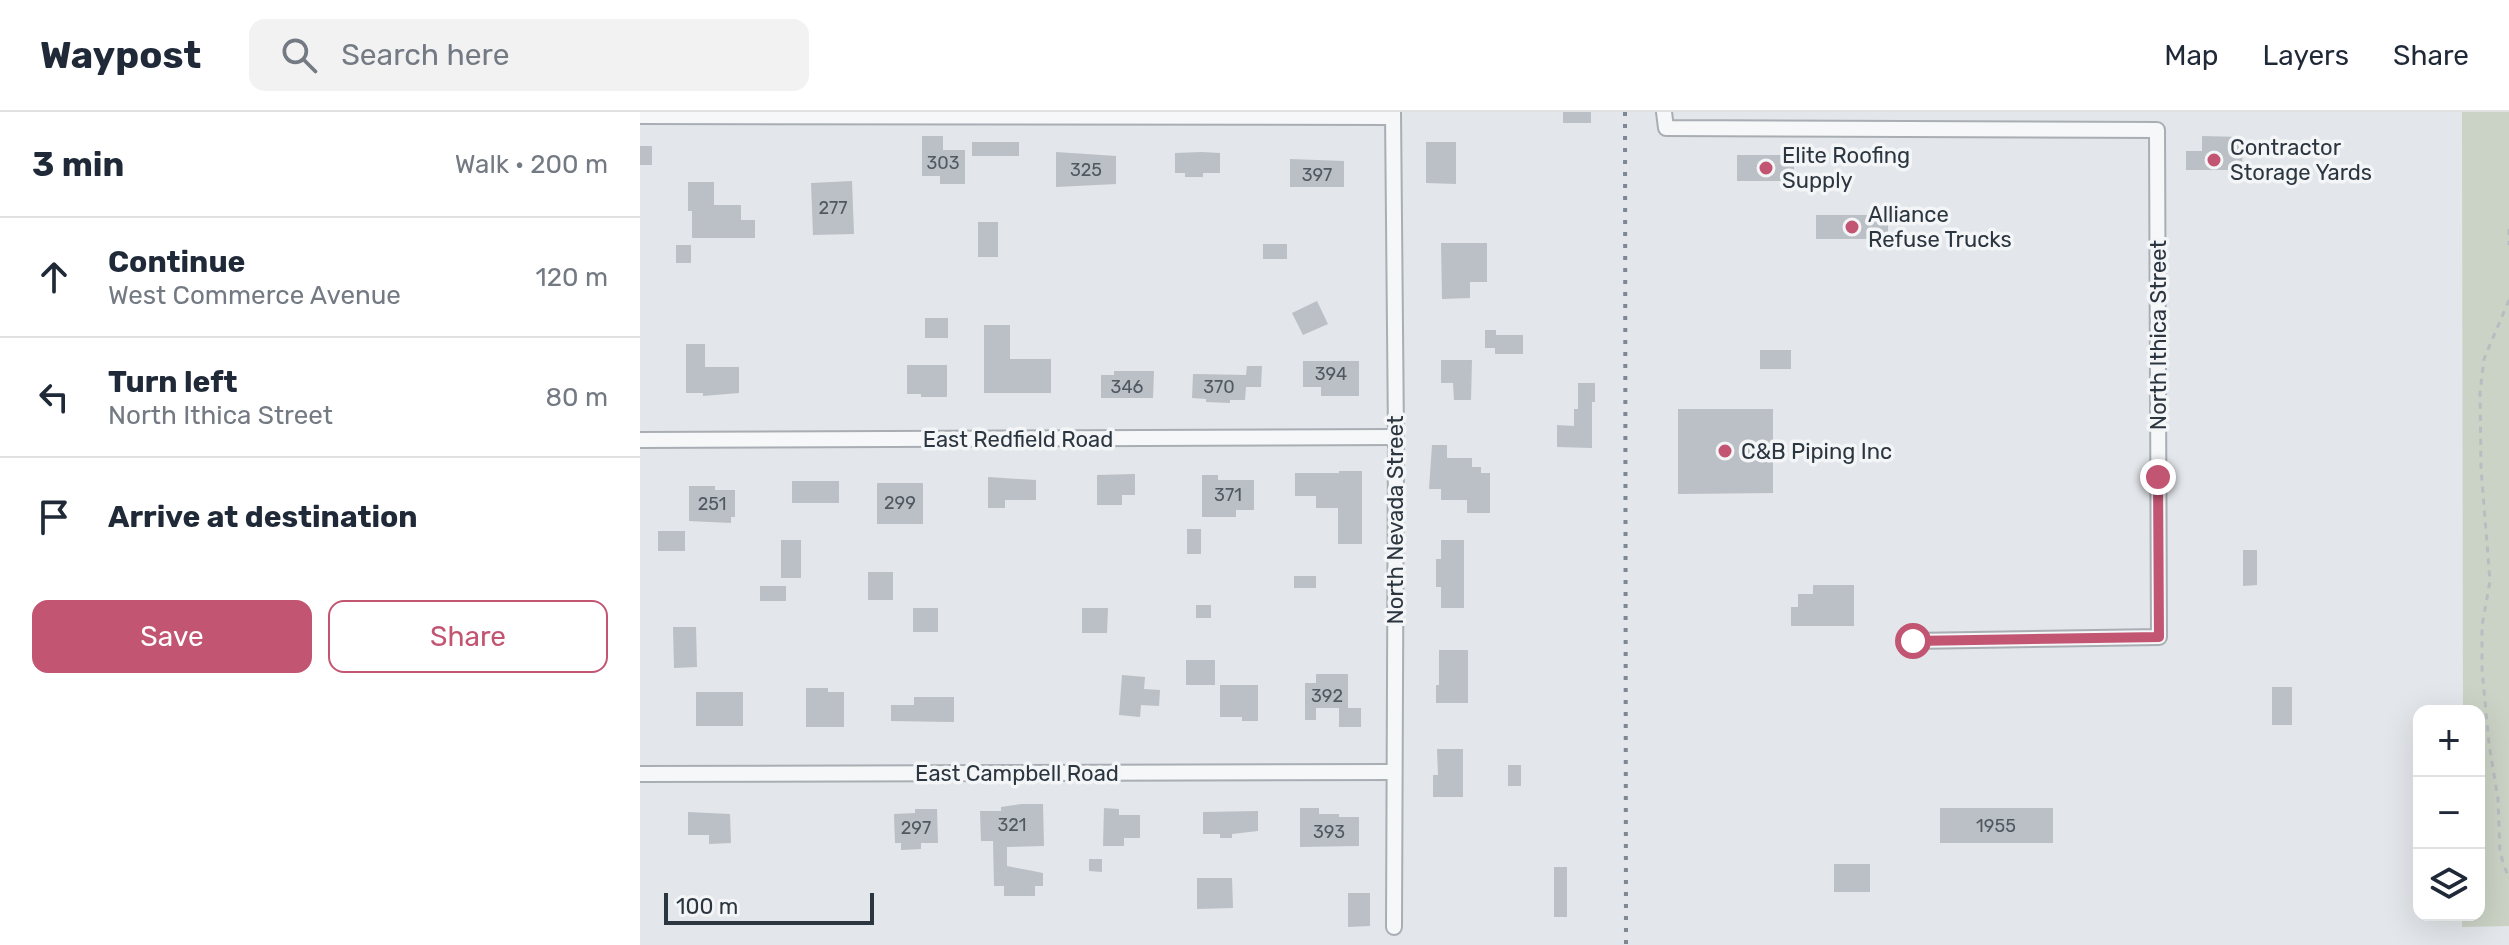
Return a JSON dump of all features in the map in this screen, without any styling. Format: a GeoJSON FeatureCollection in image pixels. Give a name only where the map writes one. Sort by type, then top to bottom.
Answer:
{"type":"FeatureCollection","features":[{"type":"Feature","properties":{"kind":"street","name":"North Ithica Street"},"geometry":{"type":"LineString","coordinates":[[1664,112],[1666,128],[2157,130],[2159,637],[1913,641]]}},
{"type":"Feature","properties":{"kind":"street"},"geometry":{"type":"LineString","coordinates":[[640,116],[1393,114]]}},
{"type":"Feature","properties":{"kind":"street","name":"North Nevada Street"},"geometry":{"type":"LineString","coordinates":[[1393,114],[1396,437],[1394,927]]}},
{"type":"Feature","properties":{"kind":"street","name":"East Redfield Road"},"geometry":{"type":"LineString","coordinates":[[640,440],[1396,437]]}},
{"type":"Feature","properties":{"kind":"street","name":"East Campbell Road"},"geometry":{"type":"LineString","coordinates":[[640,774],[1394,772]]}},
{"type":"Feature","properties":{"kind":"path"},"geometry":{"type":"LineString","coordinates":[[2509,229],[2509,245]]}},
{"type":"Feature","properties":{"kind":"path"},"geometry":{"type":"LineString","coordinates":[[2509,300],[2484,359],[2480,393],[2481,468],[2490,581],[2482,626],[2482,669],[2498,799],[2500,853],[2509,879]]}},
{"type":"Feature","properties":{"kind":"green space"},"geometry":{"type":"Polygon","coordinates":[[[2462,112],[2509,112],[2509,926],[2462,927],[2462,921],[2485,921],[2485,705],[2463,705],[2462,112]]]}},
{"type":"Feature","properties":{"kind":"building"},"geometry":{"type":"Polygon","coordinates":[[[1563,112],[1591,112],[1591,123],[1563,123],[1563,112]]]}},
{"type":"Feature","properties":{"kind":"building"},"geometry":{"type":"Polygon","coordinates":[[[922,136],[943,136],[943,150],[965,150],[965,184],[940,184],[940,176],[922,176],[922,136]]]}},
{"type":"Feature","properties":{"kind":"building","name":"Contractor Storage Yards"},"geometry":{"type":"Polygon","coordinates":[[[2202,136],[2243,137],[2242,170],[2186,170],[2186,151],[2202,151],[2202,136]]]}},
{"type":"Feature","properties":{"kind":"building"},"geometry":{"type":"Polygon","coordinates":[[[972,142],[1019,142],[1019,156],[972,156],[972,142]]]}},
{"type":"Feature","properties":{"kind":"building"},"geometry":{"type":"Polygon","coordinates":[[[1426,142],[1456,142],[1456,184],[1426,183],[1426,142]]]}},
{"type":"Feature","properties":{"kind":"building"},"geometry":{"type":"Polygon","coordinates":[[[640,146],[652,146],[652,165],[640,165],[640,146]]]}},
{"type":"Feature","properties":{"kind":"building"},"geometry":{"type":"Polygon","coordinates":[[[1056,152],[1116,156],[1116,184],[1056,187],[1056,152]]]}},
{"type":"Feature","properties":{"kind":"building"},"geometry":{"type":"Polygon","coordinates":[[[1175,153],[1220,153],[1220,173],[1185,177],[1185,173],[1175,173],[1175,153]]]}},
{"type":"Feature","properties":{"kind":"building","name":"Elite Roofing Supply"},"geometry":{"type":"Polygon","coordinates":[[[1737,155],[1794,155],[1794,181],[1737,181],[1737,155]]]}},
{"type":"Feature","properties":{"kind":"building"},"geometry":{"type":"Polygon","coordinates":[[[1290,159],[1344,161],[1344,187],[1290,187],[1290,159]]]}},
{"type":"Feature","properties":{"kind":"building"},"geometry":{"type":"Polygon","coordinates":[[[852,181],[854,234],[813,235],[811,183],[852,181]]]}},
{"type":"Feature","properties":{"kind":"building"},"geometry":{"type":"Polygon","coordinates":[[[688,182],[714,182],[714,205],[741,205],[741,220],[755,220],[755,238],[692,238],[688,182]]]}},
{"type":"Feature","properties":{"kind":"building","name":"Alliance Refuse Trucks"},"geometry":{"type":"Polygon","coordinates":[[[1816,215],[1888,215],[1888,239],[1816,239],[1816,215]]]}},
{"type":"Feature","properties":{"kind":"building"},"geometry":{"type":"Polygon","coordinates":[[[978,222],[998,222],[998,257],[978,257],[978,222]]]}},
{"type":"Feature","properties":{"kind":"building"},"geometry":{"type":"Polygon","coordinates":[[[1441,243],[1487,243],[1487,282],[1470,282],[1470,298],[1442,299],[1441,243]]]}},
{"type":"Feature","properties":{"kind":"building"},"geometry":{"type":"Polygon","coordinates":[[[1263,244],[1287,244],[1287,259],[1263,259],[1263,244]]]}},
{"type":"Feature","properties":{"kind":"building"},"geometry":{"type":"Polygon","coordinates":[[[676,245],[691,245],[691,263],[676,263],[676,245]]]}},
{"type":"Feature","properties":{"kind":"building"},"geometry":{"type":"Polygon","coordinates":[[[1317,301],[1328,324],[1303,335],[1292,313],[1317,301]]]}},
{"type":"Feature","properties":{"kind":"building"},"geometry":{"type":"Polygon","coordinates":[[[925,318],[948,318],[948,338],[925,338],[925,318]]]}},
{"type":"Feature","properties":{"kind":"building"},"geometry":{"type":"Polygon","coordinates":[[[984,325],[1010,325],[1010,359],[1051,359],[1051,393],[984,393],[984,325]]]}},
{"type":"Feature","properties":{"kind":"building"},"geometry":{"type":"Polygon","coordinates":[[[1485,330],[1496,330],[1496,335],[1523,335],[1523,354],[1495,354],[1495,348],[1485,348],[1485,330]]]}},
{"type":"Feature","properties":{"kind":"building"},"geometry":{"type":"Polygon","coordinates":[[[686,344],[705,344],[705,367],[739,367],[739,393],[703,396],[703,393],[686,393],[686,344]]]}},
{"type":"Feature","properties":{"kind":"building"},"geometry":{"type":"Polygon","coordinates":[[[1760,350],[1791,350],[1791,369],[1760,369],[1760,350]]]}},
{"type":"Feature","properties":{"kind":"building"},"geometry":{"type":"Polygon","coordinates":[[[1441,360],[1472,360],[1471,400],[1454,400],[1453,383],[1441,383],[1441,360]]]}},
{"type":"Feature","properties":{"kind":"building"},"geometry":{"type":"Polygon","coordinates":[[[1303,361],[1359,361],[1359,396],[1321,396],[1321,387],[1303,387],[1303,361]]]}},
{"type":"Feature","properties":{"kind":"building"},"geometry":{"type":"Polygon","coordinates":[[[907,365],[947,365],[947,397],[907,394],[907,365]]]}},
{"type":"Feature","properties":{"kind":"building"},"geometry":{"type":"Polygon","coordinates":[[[1247,366],[1262,366],[1261,387],[1246,387],[1245,400],[1230,400],[1230,403],[1192,398],[1193,374],[1246,375],[1247,366]]]}},
{"type":"Feature","properties":{"kind":"building"},"geometry":{"type":"Polygon","coordinates":[[[1114,371],[1154,371],[1153,398],[1101,398],[1101,375],[1114,375],[1114,371]]]}},
{"type":"Feature","properties":{"kind":"building"},"geometry":{"type":"Polygon","coordinates":[[[1578,383],[1595,383],[1592,448],[1557,447],[1557,425],[1574,426],[1574,409],[1578,409],[1578,383]]]}},
{"type":"Feature","properties":{"kind":"building","name":"C&B Piping Inc"},"geometry":{"type":"Polygon","coordinates":[[[1678,409],[1773,409],[1773,493],[1678,494],[1678,409]]]}},
{"type":"Feature","properties":{"kind":"building"},"geometry":{"type":"Polygon","coordinates":[[[1432,445],[1447,445],[1447,458],[1472,458],[1472,467],[1481,467],[1481,473],[1490,473],[1490,513],[1467,513],[1467,500],[1441,500],[1441,489],[1429,489],[1432,445]]]}},
{"type":"Feature","properties":{"kind":"building"},"geometry":{"type":"Polygon","coordinates":[[[1362,471],[1362,544],[1338,544],[1338,508],[1316,508],[1316,496],[1295,496],[1295,473],[1362,471]]]}},
{"type":"Feature","properties":{"kind":"building"},"geometry":{"type":"Polygon","coordinates":[[[1135,474],[1135,495],[1122,495],[1122,505],[1097,505],[1097,475],[1135,474]]]}},
{"type":"Feature","properties":{"kind":"building"},"geometry":{"type":"Polygon","coordinates":[[[1202,475],[1218,475],[1218,480],[1254,480],[1254,510],[1236,510],[1236,517],[1202,517],[1202,475]]]}},
{"type":"Feature","properties":{"kind":"building"},"geometry":{"type":"Polygon","coordinates":[[[988,477],[1036,480],[1036,500],[1005,500],[1005,508],[988,508],[988,477]]]}},
{"type":"Feature","properties":{"kind":"building"},"geometry":{"type":"Polygon","coordinates":[[[792,481],[839,481],[839,503],[792,503],[792,481]]]}},
{"type":"Feature","properties":{"kind":"building"},"geometry":{"type":"Polygon","coordinates":[[[877,483],[923,483],[923,524],[877,524],[877,483]]]}},
{"type":"Feature","properties":{"kind":"building"},"geometry":{"type":"Polygon","coordinates":[[[689,486],[735,490],[735,517],[731,517],[731,523],[689,521],[689,486]]]}},
{"type":"Feature","properties":{"kind":"building"},"geometry":{"type":"Polygon","coordinates":[[[1187,529],[1201,529],[1201,554],[1187,554],[1187,529]]]}},
{"type":"Feature","properties":{"kind":"building"},"geometry":{"type":"Polygon","coordinates":[[[658,531],[685,531],[685,551],[658,551],[658,531]]]}},
{"type":"Feature","properties":{"kind":"building"},"geometry":{"type":"Polygon","coordinates":[[[781,540],[801,540],[801,578],[781,578],[781,540]]]}},
{"type":"Feature","properties":{"kind":"building"},"geometry":{"type":"Polygon","coordinates":[[[1441,540],[1464,540],[1464,608],[1441,608],[1441,587],[1436,587],[1436,559],[1441,559],[1441,540]]]}},
{"type":"Feature","properties":{"kind":"building"},"geometry":{"type":"Polygon","coordinates":[[[2243,550],[2257,550],[2257,585],[2243,586],[2243,550]]]}},
{"type":"Feature","properties":{"kind":"building"},"geometry":{"type":"Polygon","coordinates":[[[868,572],[893,572],[893,600],[868,600],[868,572]]]}},
{"type":"Feature","properties":{"kind":"building"},"geometry":{"type":"Polygon","coordinates":[[[1294,576],[1316,576],[1316,588],[1294,588],[1294,576]]]}},
{"type":"Feature","properties":{"kind":"building"},"geometry":{"type":"Polygon","coordinates":[[[1813,585],[1854,585],[1854,626],[1791,626],[1791,607],[1798,607],[1798,594],[1813,594],[1813,585]]]}},
{"type":"Feature","properties":{"kind":"building"},"geometry":{"type":"Polygon","coordinates":[[[760,586],[786,586],[786,601],[760,601],[760,586]]]}},
{"type":"Feature","properties":{"kind":"building"},"geometry":{"type":"Polygon","coordinates":[[[1196,605],[1211,605],[1211,618],[1196,618],[1196,605]]]}},
{"type":"Feature","properties":{"kind":"building"},"geometry":{"type":"Polygon","coordinates":[[[913,608],[938,608],[938,632],[913,632],[913,608]]]}},
{"type":"Feature","properties":{"kind":"building"},"geometry":{"type":"Polygon","coordinates":[[[1082,608],[1108,608],[1107,633],[1082,633],[1082,608]]]}},
{"type":"Feature","properties":{"kind":"building"},"geometry":{"type":"Polygon","coordinates":[[[673,627],[696,627],[697,667],[674,668],[673,627]]]}},
{"type":"Feature","properties":{"kind":"building"},"geometry":{"type":"Polygon","coordinates":[[[1439,650],[1468,650],[1468,703],[1436,703],[1439,650]]]}},
{"type":"Feature","properties":{"kind":"building"},"geometry":{"type":"Polygon","coordinates":[[[1186,660],[1215,660],[1215,685],[1186,685],[1186,660]]]}},
{"type":"Feature","properties":{"kind":"building"},"geometry":{"type":"Polygon","coordinates":[[[1316,674],[1348,674],[1348,708],[1316,708],[1316,720],[1305,720],[1305,683],[1316,683],[1316,674]]]}},
{"type":"Feature","properties":{"kind":"building"},"geometry":{"type":"Polygon","coordinates":[[[1122,675],[1145,677],[1144,689],[1160,690],[1159,706],[1141,705],[1140,717],[1119,715],[1122,675]]]}},
{"type":"Feature","properties":{"kind":"building"},"geometry":{"type":"Polygon","coordinates":[[[1220,685],[1258,685],[1258,721],[1220,717],[1220,685]]]}},
{"type":"Feature","properties":{"kind":"building"},"geometry":{"type":"Polygon","coordinates":[[[2272,687],[2292,687],[2292,725],[2272,725],[2272,687]]]}},
{"type":"Feature","properties":{"kind":"building"},"geometry":{"type":"Polygon","coordinates":[[[806,688],[844,692],[844,727],[806,727],[806,688]]]}},
{"type":"Feature","properties":{"kind":"building"},"geometry":{"type":"Polygon","coordinates":[[[696,692],[743,692],[743,726],[696,726],[696,692]]]}},
{"type":"Feature","properties":{"kind":"building"},"geometry":{"type":"Polygon","coordinates":[[[914,697],[954,697],[954,722],[891,721],[891,705],[914,705],[914,697]]]}},
{"type":"Feature","properties":{"kind":"building"},"geometry":{"type":"Polygon","coordinates":[[[1339,708],[1361,708],[1361,727],[1339,727],[1339,708]]]}},
{"type":"Feature","properties":{"kind":"building"},"geometry":{"type":"Polygon","coordinates":[[[1437,749],[1463,749],[1463,797],[1433,797],[1433,775],[1438,775],[1437,749]]]}},
{"type":"Feature","properties":{"kind":"building"},"geometry":{"type":"Polygon","coordinates":[[[1508,765],[1521,765],[1521,786],[1508,786],[1508,765]]]}},
{"type":"Feature","properties":{"kind":"building"},"geometry":{"type":"Polygon","coordinates":[[[1043,804],[1044,846],[1007,847],[1007,866],[1043,873],[1043,886],[1035,886],[1035,896],[1004,896],[1004,886],[994,886],[993,841],[981,841],[980,811],[1001,811],[1001,807],[1043,804]]]}},
{"type":"Feature","properties":{"kind":"building"},"geometry":{"type":"Polygon","coordinates":[[[1104,808],[1119,809],[1119,815],[1140,815],[1140,838],[1124,838],[1124,846],[1103,846],[1104,808]]]}},
{"type":"Feature","properties":{"kind":"building"},"geometry":{"type":"Polygon","coordinates":[[[1300,808],[1319,808],[1319,814],[1359,817],[1359,846],[1300,847],[1300,808]]]}},
{"type":"Feature","properties":{"kind":"building"},"geometry":{"type":"Polygon","coordinates":[[[1940,808],[2053,808],[2053,843],[1940,843],[1940,808]]]}},
{"type":"Feature","properties":{"kind":"building"},"geometry":{"type":"Polygon","coordinates":[[[915,809],[937,809],[938,843],[921,843],[921,849],[901,850],[901,843],[895,843],[894,814],[915,813],[915,809]]]}},
{"type":"Feature","properties":{"kind":"building"},"geometry":{"type":"Polygon","coordinates":[[[1258,811],[1258,831],[1232,834],[1232,838],[1203,834],[1203,812],[1258,811]]]}},
{"type":"Feature","properties":{"kind":"building"},"geometry":{"type":"Polygon","coordinates":[[[688,812],[730,814],[731,843],[709,844],[709,835],[688,835],[688,812]]]}},
{"type":"Feature","properties":{"kind":"building"},"geometry":{"type":"Polygon","coordinates":[[[1089,859],[1102,859],[1102,872],[1089,871],[1089,859]]]}},
{"type":"Feature","properties":{"kind":"building"},"geometry":{"type":"Polygon","coordinates":[[[1834,864],[1870,864],[1870,892],[1834,892],[1834,864]]]}},
{"type":"Feature","properties":{"kind":"building"},"geometry":{"type":"Polygon","coordinates":[[[1554,867],[1567,867],[1567,917],[1554,917],[1554,867]]]}},
{"type":"Feature","properties":{"kind":"building"},"geometry":{"type":"Polygon","coordinates":[[[1197,878],[1232,878],[1233,908],[1197,909],[1197,878]]]}},
{"type":"Feature","properties":{"kind":"building"},"geometry":{"type":"Polygon","coordinates":[[[1348,893],[1370,893],[1370,926],[1348,927],[1348,893]]]}},
{"type":"Feature","properties":{"kind":"railway"},"geometry":{"type":"LineString","coordinates":[[1625,112],[1626,945]]}},
{"type":"Feature","properties":{"kind":"place","name":"Contractor Storage Yards"},"geometry":{"type":"Point","coordinates":[2214,160]}},
{"type":"Feature","properties":{"kind":"place","name":"Elite Roofing Supply"},"geometry":{"type":"Point","coordinates":[1766,168]}},
{"type":"Feature","properties":{"kind":"place","name":"Alliance Refuse Trucks"},"geometry":{"type":"Point","coordinates":[1852,227]}},
{"type":"Feature","properties":{"kind":"place","name":"C&B Piping Inc"},"geometry":{"type":"Point","coordinates":[1725,451]}},
{"type":"Feature","properties":{"kind":"route"},"geometry":{"type":"LineString","coordinates":[[1913,641],[2159,637],[2158,477]]}}]}
